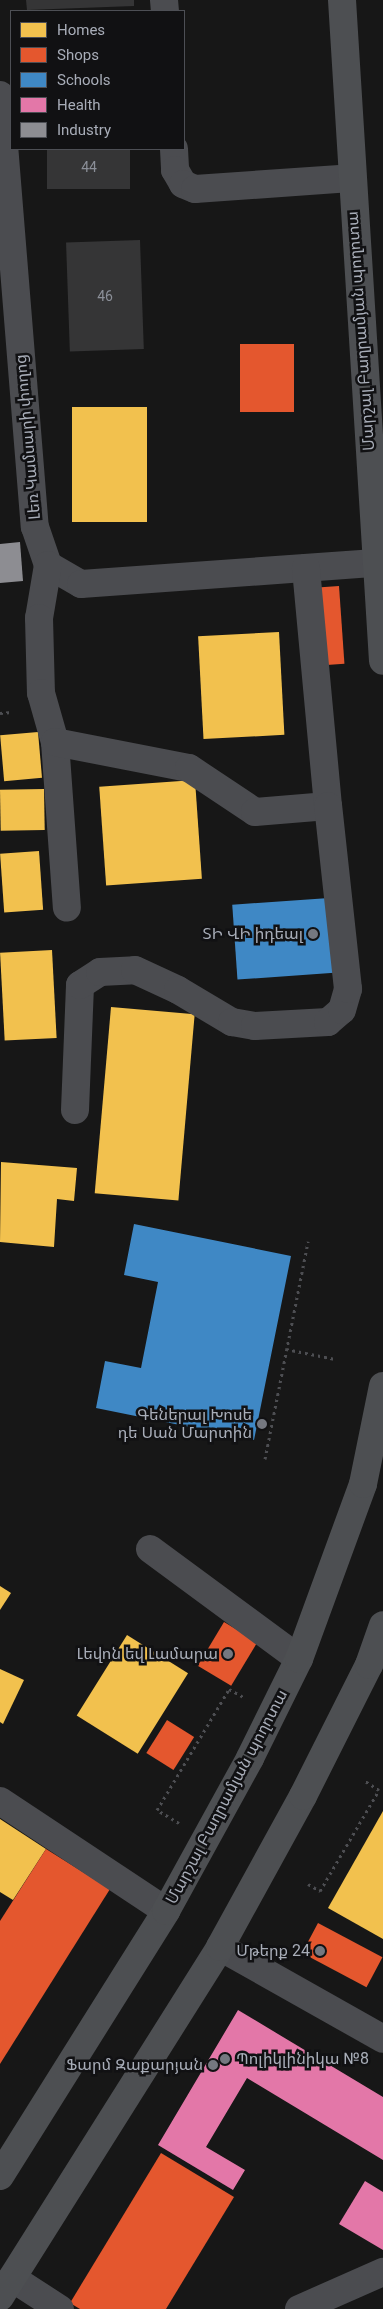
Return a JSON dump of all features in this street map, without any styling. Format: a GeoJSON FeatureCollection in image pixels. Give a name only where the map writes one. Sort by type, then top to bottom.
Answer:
{"type":"FeatureCollection","features":[{"type":"Feature","properties":{"kind":"main road","name":"Մարշալ Բաղրամյան պողոտա"},"geometry":{"type":"LineString","coordinates":[[342,0],[351,178],[375,563],[383,661]]}},
{"type":"Feature","properties":{"kind":"main road","name":"Մարշալ Բաղրամյան պողոտա"},"geometry":{"type":"LineString","coordinates":[[0,2176],[166,1911],[250,1758],[299,1658],[363,1484],[383,1386]]}},
{"type":"Feature","properties":{"kind":"main road"},"geometry":{"type":"LineString","coordinates":[[6,2288],[220,1947],[312,1779],[369,1665],[383,1625]]}},
{"type":"Feature","properties":{"kind":"street","name":"Լեռ Կամսարի փողոց"},"geometry":{"type":"LineString","coordinates":[[0,95],[35,526],[48,565]]}},
{"type":"Feature","properties":{"kind":"street"},"geometry":{"type":"LineString","coordinates":[[174,150],[175,170],[183,184],[195,189],[351,178]]}},
{"type":"Feature","properties":{"kind":"street"},"geometry":{"type":"LineString","coordinates":[[67,908],[55,742],[41,692],[39,618],[48,565],[81,584],[375,563]]}},
{"type":"Feature","properties":{"kind":"street"},"geometry":{"type":"LineString","coordinates":[[75,1110],[80,985],[100,972],[135,970],[232,1022],[254,1026],[328,1022],[342,1010],[348,989],[328,806],[306,568]]}},
{"type":"Feature","properties":{"kind":"street"},"geometry":{"type":"LineString","coordinates":[[55,742],[189,768],[255,812],[328,806]]}},
{"type":"Feature","properties":{"kind":"street"},"geometry":{"type":"LineString","coordinates":[[150,1549],[299,1658]]}},
{"type":"Feature","properties":{"kind":"street"},"geometry":{"type":"LineString","coordinates":[[0,1802],[166,1911]]}},
{"type":"Feature","properties":{"kind":"street"},"geometry":{"type":"LineString","coordinates":[[220,1947],[383,2039]]}},
{"type":"Feature","properties":{"kind":"street"},"geometry":{"type":"LineString","coordinates":[[299,2309],[383,2272]]}},
{"type":"Feature","properties":{"kind":"street"},"geometry":{"type":"LineString","coordinates":[[6,2288],[60,2309]]}},
{"type":"Feature","properties":{"kind":"path"},"geometry":{"type":"LineString","coordinates":[[0,713],[12,712]]}},
{"type":"Feature","properties":{"kind":"path"},"geometry":{"type":"LineString","coordinates":[[265,1459],[308,1241]]}},
{"type":"Feature","properties":{"kind":"path"},"geometry":{"type":"LineString","coordinates":[[286,1349],[335,1359]]}},
{"type":"Feature","properties":{"kind":"path"},"geometry":{"type":"LineString","coordinates":[[182,1825],[157,1810],[229,1689],[252,1702]]}},
{"type":"Feature","properties":{"kind":"path"},"geometry":{"type":"LineString","coordinates":[[308,1884],[320,1891],[379,1790],[365,1781]]}},
{"type":"Feature","properties":{"kind":"building: Homes"},"geometry":{"type":"Polygon","coordinates":[[[72,407],[147,407],[147,522],[72,522],[72,407]]]}},
{"type":"Feature","properties":{"kind":"building: Homes"},"geometry":{"type":"Polygon","coordinates":[[[279,632],[284,735],[204,739],[198,636],[279,632]]]}},
{"type":"Feature","properties":{"kind":"building: Homes"},"geometry":{"type":"Polygon","coordinates":[[[38,732],[42,778],[4,781],[0,735],[38,732]]]}},
{"type":"Feature","properties":{"kind":"building: Homes"},"geometry":{"type":"Polygon","coordinates":[[[195,780],[202,879],[106,885],[99,787],[195,780]]]}},
{"type":"Feature","properties":{"kind":"building: Homes"},"geometry":{"type":"Polygon","coordinates":[[[44,789],[45,830],[1,831],[0,790],[44,789]]]}},
{"type":"Feature","properties":{"kind":"building: Homes"},"geometry":{"type":"Polygon","coordinates":[[[39,851],[43,910],[4,913],[0,854],[39,851]]]}},
{"type":"Feature","properties":{"kind":"building: Homes"},"geometry":{"type":"Polygon","coordinates":[[[52,950],[57,1038],[5,1041],[0,953],[52,950]]]}},
{"type":"Feature","properties":{"kind":"building: Homes"},"geometry":{"type":"Polygon","coordinates":[[[111,1007],[195,1014],[178,1201],[95,1193],[111,1007]]]}},
{"type":"Feature","properties":{"kind":"building: Homes"},"geometry":{"type":"Polygon","coordinates":[[[1,1162],[77,1168],[74,1201],[57,1199],[54,1247],[0,1242],[1,1162]]]}},
{"type":"Feature","properties":{"kind":"building: Homes"},"geometry":{"type":"Polygon","coordinates":[[[0,1586],[11,1593],[0,1610],[0,1586]]]}},
{"type":"Feature","properties":{"kind":"building: Homes"},"geometry":{"type":"Polygon","coordinates":[[[127,1635],[188,1673],[138,1754],[77,1716],[127,1635]]]}},
{"type":"Feature","properties":{"kind":"building: Homes"},"geometry":{"type":"Polygon","coordinates":[[[0,1669],[24,1680],[3,1724],[0,1722],[0,1669]]]}},
{"type":"Feature","properties":{"kind":"building: Homes"},"geometry":{"type":"Polygon","coordinates":[[[383,1811],[383,1939],[328,1908],[383,1811]]]}},
{"type":"Feature","properties":{"kind":"building: Homes"},"geometry":{"type":"Polygon","coordinates":[[[0,1819],[46,1849],[13,1900],[0,1892],[0,1819]]]}},
{"type":"Feature","properties":{"kind":"building: Shops"},"geometry":{"type":"Polygon","coordinates":[[[240,344],[294,344],[294,412],[240,412],[240,344]]]}},
{"type":"Feature","properties":{"kind":"building: Shops"},"geometry":{"type":"Polygon","coordinates":[[[339,586],[344,664],[320,666],[314,588],[339,586]]]}},
{"type":"Feature","properties":{"kind":"building: Shops","name":"Լեվոն եվ Լամարա"},"geometry":{"type":"Polygon","coordinates":[[[224,1622],[257,1642],[231,1686],[198,1666],[224,1622]]]}},
{"type":"Feature","properties":{"kind":"building: Shops"},"geometry":{"type":"Polygon","coordinates":[[[167,1720],[194,1737],[173,1770],[146,1753],[167,1720]]]}},
{"type":"Feature","properties":{"kind":"building: Shops"},"geometry":{"type":"Polygon","coordinates":[[[46,1849],[110,1889],[0,2064],[0,1921],[46,1849]]]}},
{"type":"Feature","properties":{"kind":"building: Shops"},"geometry":{"type":"Polygon","coordinates":[[[318,1923],[382,1957],[366,1987],[302,1953],[318,1923]]]}},
{"type":"Feature","properties":{"kind":"building: Shops"},"geometry":{"type":"Polygon","coordinates":[[[161,2153],[234,2197],[166,2309],[80,2309],[70,2303],[161,2153]]]}},
{"type":"Feature","properties":{"kind":"building: Schools"},"geometry":{"type":"Polygon","coordinates":[[[329,898],[334,973],[237,980],[232,905],[329,898]]]}},
{"type":"Feature","properties":{"kind":"building: Schools"},"geometry":{"type":"Polygon","coordinates":[[[134,1224],[291,1256],[254,1440],[96,1408],[105,1361],[141,1368],[158,1282],[124,1275],[134,1224]]]}},
{"type":"Feature","properties":{"kind":"building: Health"},"geometry":{"type":"Polygon","coordinates":[[[238,2010],[383,2097],[383,2160],[247,2078],[206,2147],[245,2170],[233,2190],[158,2145],[238,2010]]]}},
{"type":"Feature","properties":{"kind":"building: Health"},"geometry":{"type":"Polygon","coordinates":[[[365,2181],[383,2192],[383,2250],[339,2224],[365,2181]]]}},
{"type":"Feature","properties":{"kind":"building: Industry"},"geometry":{"type":"Polygon","coordinates":[[[20,542],[23,581],[0,583],[0,544],[20,542]]]}},
{"type":"Feature","properties":{"kind":"building: Other"},"geometry":{"type":"Polygon","coordinates":[[[26,0],[134,0],[134,6],[27,10],[26,0]]]}},
{"type":"Feature","properties":{"kind":"building: Other"},"geometry":{"type":"Polygon","coordinates":[[[47,150],[130,150],[130,189],[47,189],[47,150]]]}},
{"type":"Feature","properties":{"kind":"building: Other"},"geometry":{"type":"Polygon","coordinates":[[[140,240],[144,349],[70,352],[66,243],[140,240]]]}},
{"type":"Feature","properties":{"kind":"place","name":"ՏԻ ՎԻ իդեալ"},"geometry":{"type":"Point","coordinates":[313,934]}},
{"type":"Feature","properties":{"kind":"place","name":"Գեներալ Խոսե դե Սան Մարտին"},"geometry":{"type":"Point","coordinates":[262,1424]}},
{"type":"Feature","properties":{"kind":"place","name":"Լեվոն եվ Լամարա"},"geometry":{"type":"Point","coordinates":[228,1654]}},
{"type":"Feature","properties":{"kind":"place","name":"Մթերք 24"},"geometry":{"type":"Point","coordinates":[320,1951]}},
{"type":"Feature","properties":{"kind":"place","name":"Պոլիկլինիկա №8"},"geometry":{"type":"Point","coordinates":[225,2059]}},
{"type":"Feature","properties":{"kind":"place","name":"Ֆարմ Զաքարյան"},"geometry":{"type":"Point","coordinates":[213,2065]}}]}
